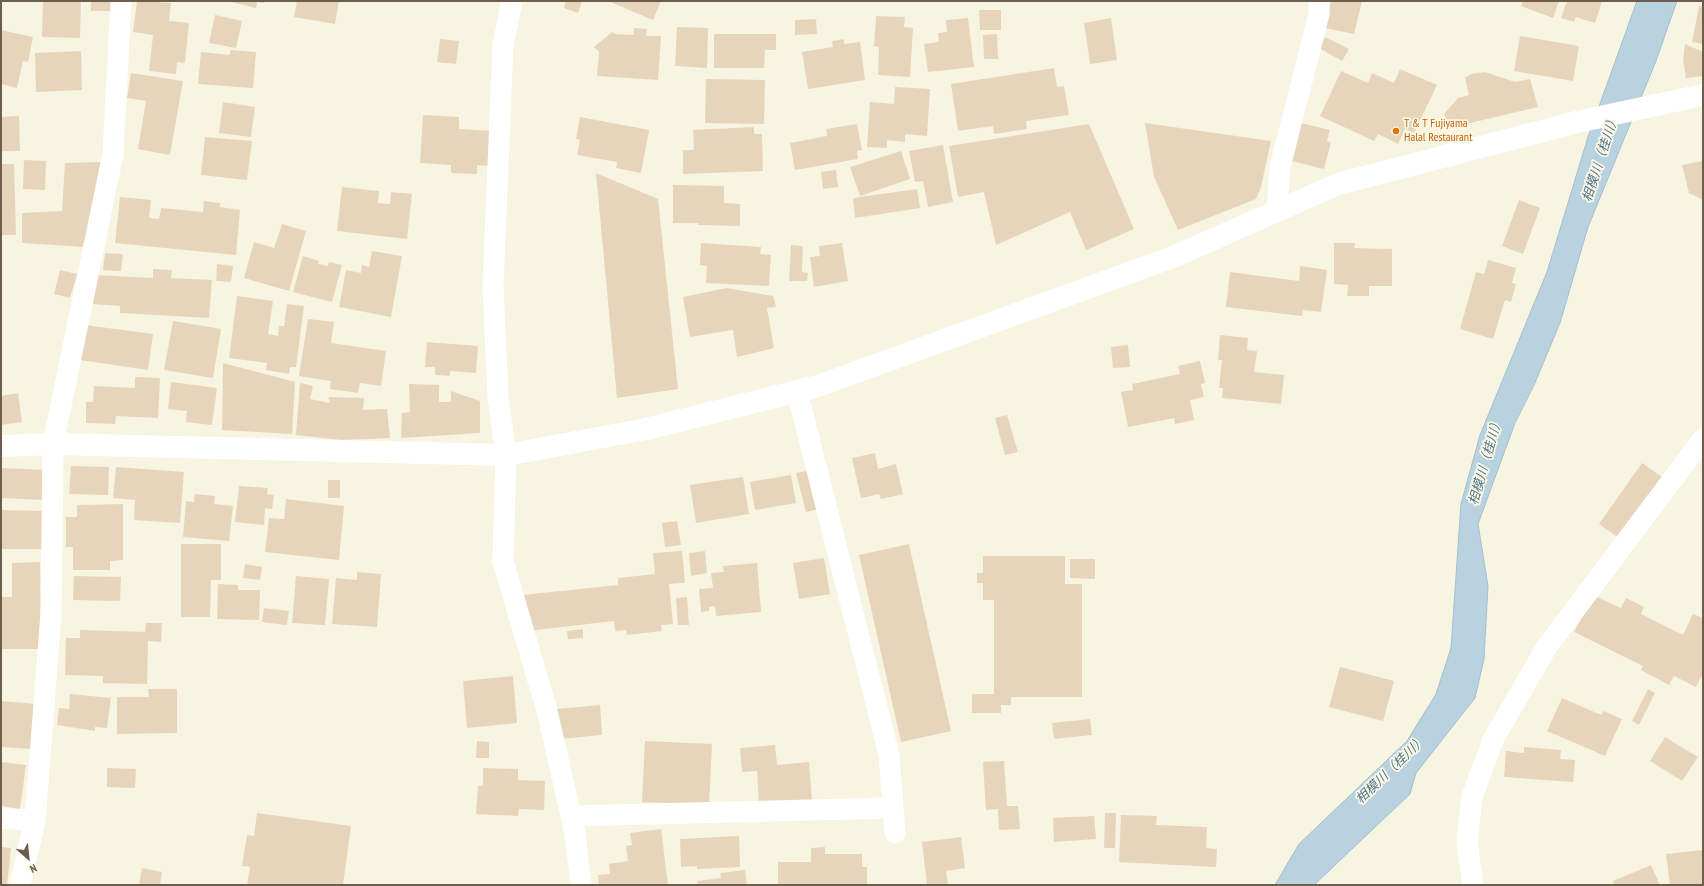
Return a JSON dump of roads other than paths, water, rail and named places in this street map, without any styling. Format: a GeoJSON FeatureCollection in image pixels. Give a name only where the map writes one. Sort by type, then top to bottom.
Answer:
{"type":"FeatureCollection","features":[{"type":"Feature","properties":{"kind":"street"},"geometry":{"type":"LineString","coordinates":[[20,885],[34,821],[51,613],[53,444],[113,154],[121,1]]}},
{"type":"Feature","properties":{"kind":"street"},"geometry":{"type":"LineString","coordinates":[[512,1],[503,45],[493,286],[498,396],[506,455],[503,560],[547,710],[571,816],[581,885]]}},
{"type":"Feature","properties":{"kind":"street"},"geometry":{"type":"LineString","coordinates":[[1277,211],[1280,167],[1319,14],[1319,1]]}},
{"type":"Feature","properties":{"kind":"street"},"geometry":{"type":"LineString","coordinates":[[1,446],[53,444],[506,455],[646,429],[818,386],[1173,257],[1338,184],[1576,122],[1703,95]]}},
{"type":"Feature","properties":{"kind":"street"},"geometry":{"type":"LineString","coordinates":[[797,391],[889,755],[895,833]]}},
{"type":"Feature","properties":{"kind":"street"},"geometry":{"type":"LineString","coordinates":[[1473,885],[1466,842],[1472,797],[1493,740],[1546,648],[1703,439]]}},
{"type":"Feature","properties":{"kind":"street"},"geometry":{"type":"LineString","coordinates":[[571,816],[892,808]]}},
{"type":"Feature","properties":{"kind":"street"},"geometry":{"type":"LineString","coordinates":[[1,818],[34,821]]}},
{"type":"Feature","properties":{"kind":"water","name":"相模川（桂川）"},"geometry":{"type":"Polygon","coordinates":[[[1637,1],[1677,1],[1656,61],[1588,227],[1560,323],[1534,385],[1515,423],[1478,524],[1488,586],[1484,659],[1475,698],[1416,773],[1410,794],[1314,885],[1275,885],[1299,844],[1407,741],[1436,694],[1451,648],[1461,504],[1480,435],[1547,272],[1588,137],[1637,1]]]}},
{"type":"Feature","properties":{"kind":"place","name":"T & T Fujiyama Halal Restaurant"},"geometry":{"type":"Point","coordinates":[1396,131]}}]}
